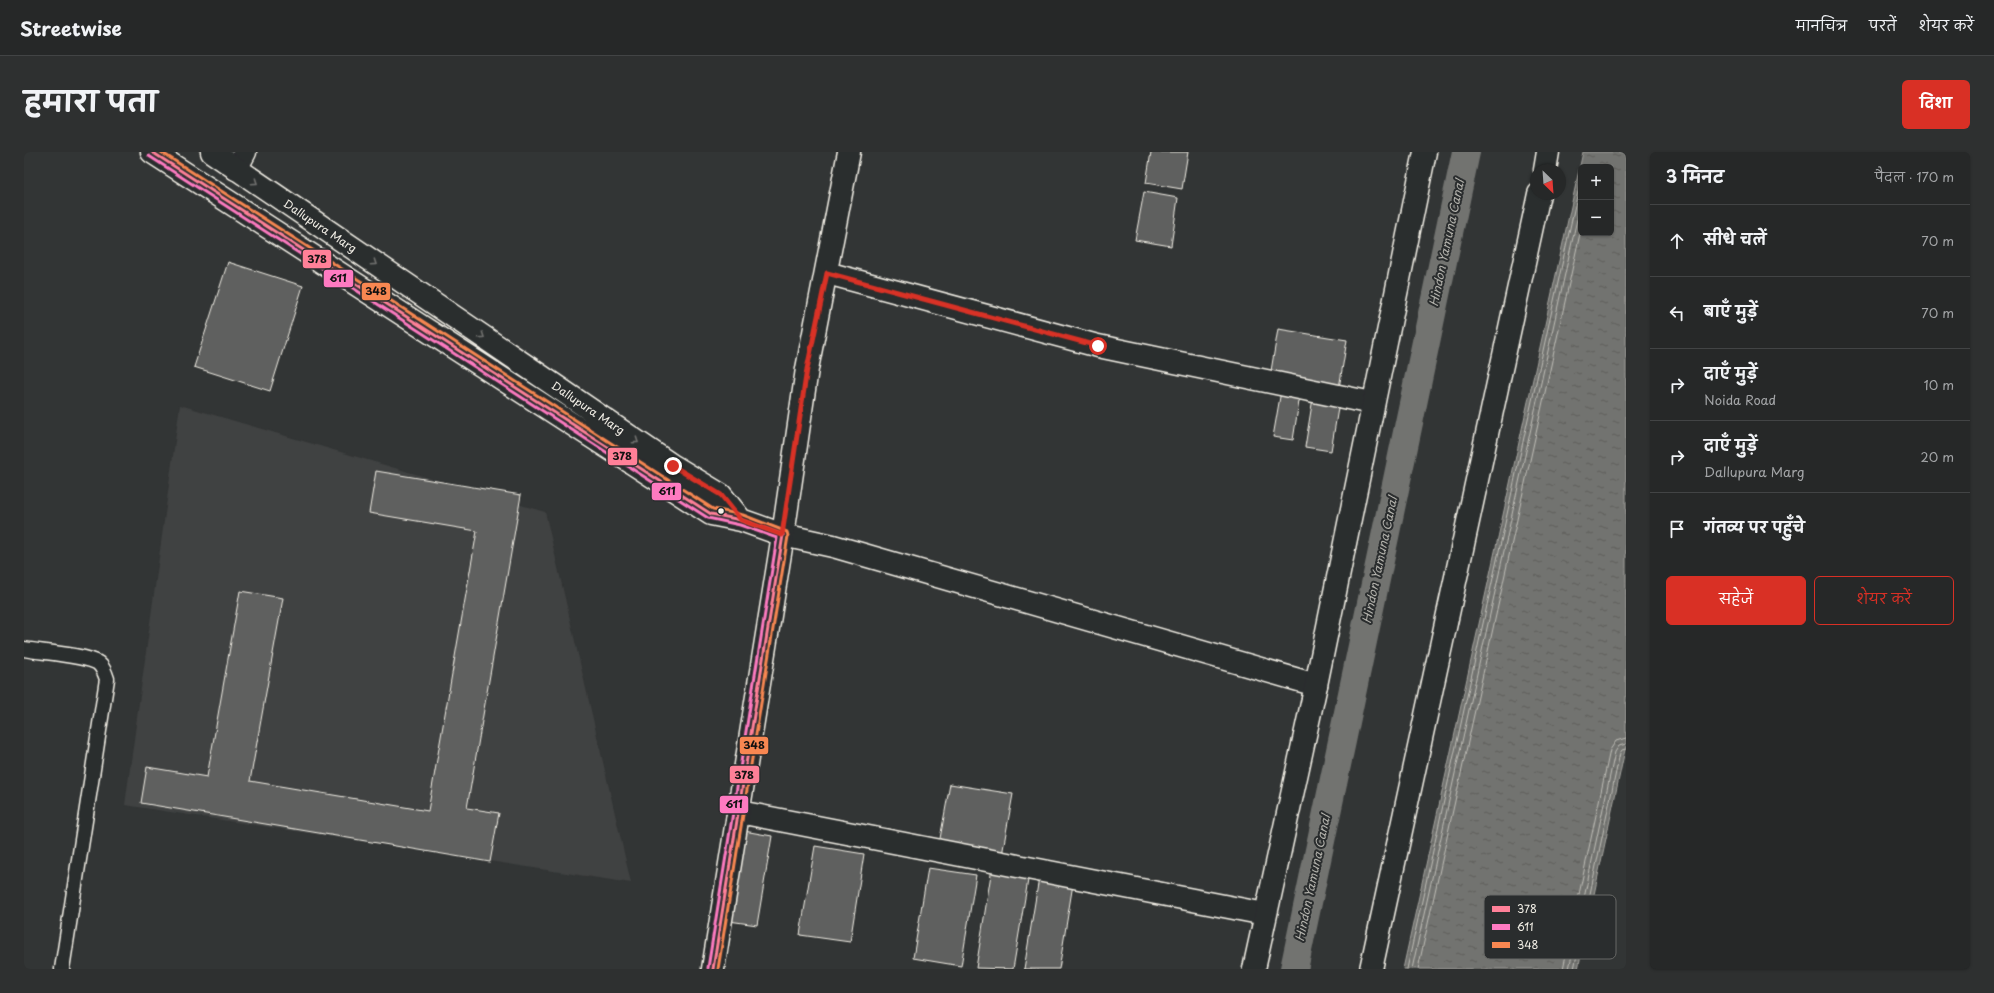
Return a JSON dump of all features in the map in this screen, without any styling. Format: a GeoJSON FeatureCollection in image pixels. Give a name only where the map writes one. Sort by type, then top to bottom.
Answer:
{"type":"FeatureCollection","features":[{"type":"Feature","properties":{"kind":"street","name":"Dallupura Marg"},"geometry":{"type":"LineString","coordinates":[[152,152],[711,514],[741,520]]}},
{"type":"Feature","properties":{"kind":"street","name":"Dallupura Marg"},"geometry":{"type":"LineString","coordinates":[[212,152],[241,160],[673,466],[721,495],[741,520]]}},
{"type":"Feature","properties":{"kind":"street"},"geometry":{"type":"LineString","coordinates":[[713,969],[739,812],[807,369],[827,273],[849,152]]}},
{"type":"Feature","properties":{"kind":"street"},"geometry":{"type":"LineString","coordinates":[[1254,969],[1316,685],[1372,403],[1425,152]]}},
{"type":"Feature","properties":{"kind":"street"},"geometry":{"type":"LineString","coordinates":[[1546,164],[1548,152]]}},
{"type":"Feature","properties":{"kind":"street"},"geometry":{"type":"LineString","coordinates":[[1371,969],[1538,200]]}},
{"type":"Feature","properties":{"kind":"street"},"geometry":{"type":"LineString","coordinates":[[827,273],[1098,346],[1372,403]]}},
{"type":"Feature","properties":{"kind":"street"},"geometry":{"type":"LineString","coordinates":[[741,520],[782,535],[833,546],[1316,685]]}},
{"type":"Feature","properties":{"kind":"street"},"geometry":{"type":"LineString","coordinates":[[739,812],[1265,914]]}},
{"type":"Feature","properties":{"kind":"lane"},"geometry":{"type":"LineString","coordinates":[[24,649],[98,663],[105,670],[107,679],[62,969]]}},
{"type":"Feature","properties":{"kind":"shaded area"},"geometry":{"type":"Polygon","coordinates":[[[180,405],[545,512],[631,883],[125,805],[180,405]]]}},
{"type":"Feature","properties":{"kind":"water"},"geometry":{"type":"Polygon","coordinates":[[[1583,152],[1626,152],[1626,745],[1594,895],[1484,895],[1484,959],[1580,959],[1578,969],[1403,969],[1578,175],[1578,236],[1614,236],[1614,164],[1580,164],[1583,152]]]}},
{"type":"Feature","properties":{"kind":"building"},"geometry":{"type":"Polygon","coordinates":[[[1151,152],[1188,152],[1182,189],[1146,183],[1151,152]]]}},
{"type":"Feature","properties":{"kind":"building"},"geometry":{"type":"Polygon","coordinates":[[[1144,192],[1178,198],[1171,246],[1135,240],[1144,192]]]}},
{"type":"Feature","properties":{"kind":"building"},"geometry":{"type":"Polygon","coordinates":[[[228,262],[303,286],[270,391],[194,367],[228,262]]]}},
{"type":"Feature","properties":{"kind":"building"},"geometry":{"type":"Polygon","coordinates":[[[1278,329],[1347,340],[1339,388],[1270,377],[1278,329]]]}},
{"type":"Feature","properties":{"kind":"building"},"geometry":{"type":"Polygon","coordinates":[[[1281,391],[1300,395],[1293,440],[1273,437],[1281,391]]]}},
{"type":"Feature","properties":{"kind":"building"},"geometry":{"type":"Polygon","coordinates":[[[1313,398],[1339,402],[1331,451],[1305,447],[1313,398]]]}},
{"type":"Feature","properties":{"kind":"building"},"geometry":{"type":"Polygon","coordinates":[[[376,471],[521,495],[467,808],[499,813],[490,862],[141,803],[147,767],[207,777],[240,591],[283,598],[250,781],[428,811],[477,531],[369,513],[376,471]]]}},
{"type":"Feature","properties":{"kind":"building"},"geometry":{"type":"Polygon","coordinates":[[[950,784],[1013,794],[1002,855],[939,844],[950,784]]]}},
{"type":"Feature","properties":{"kind":"building"},"geometry":{"type":"Polygon","coordinates":[[[744,831],[772,836],[757,925],[729,921],[744,831]]]}},
{"type":"Feature","properties":{"kind":"building"},"geometry":{"type":"Polygon","coordinates":[[[815,846],[864,854],[850,942],[800,935],[815,846]]]}},
{"type":"Feature","properties":{"kind":"building"},"geometry":{"type":"Polygon","coordinates":[[[928,868],[976,875],[961,966],[913,958],[928,868]]]}},
{"type":"Feature","properties":{"kind":"building"},"geometry":{"type":"Polygon","coordinates":[[[992,868],[1029,874],[1013,969],[976,968],[992,868]]]}},
{"type":"Feature","properties":{"kind":"building"},"geometry":{"type":"Polygon","coordinates":[[[1039,878],[1073,884],[1059,969],[1024,969],[1039,878]]]}},
{"type":"Feature","properties":{"kind":"waterway","name":"Hindon Yamuna Canal"},"geometry":{"type":"LineString","coordinates":[[1294,969],[1466,152]]}},
{"type":"Feature","properties":{"kind":"transit line","name":"378"},"geometry":{"type":"LineString","coordinates":[[152,152],[711,514],[741,520],[783,535],[713,969]]}},
{"type":"Feature","properties":{"kind":"transit line","name":"348"},"geometry":{"type":"LineString","coordinates":[[161,152],[713,509],[743,515],[787,532],[788,536],[718,969]]}},
{"type":"Feature","properties":{"kind":"transit line","name":"611"},"geometry":{"type":"LineString","coordinates":[[149,156],[708,518],[740,525],[777,538],[708,968]]}},
{"type":"Feature","properties":{"kind":"route"},"geometry":{"type":"LineString","coordinates":[[673,466],[721,495],[741,520],[782,535],[807,369],[827,273],[1098,346]]}}]}
